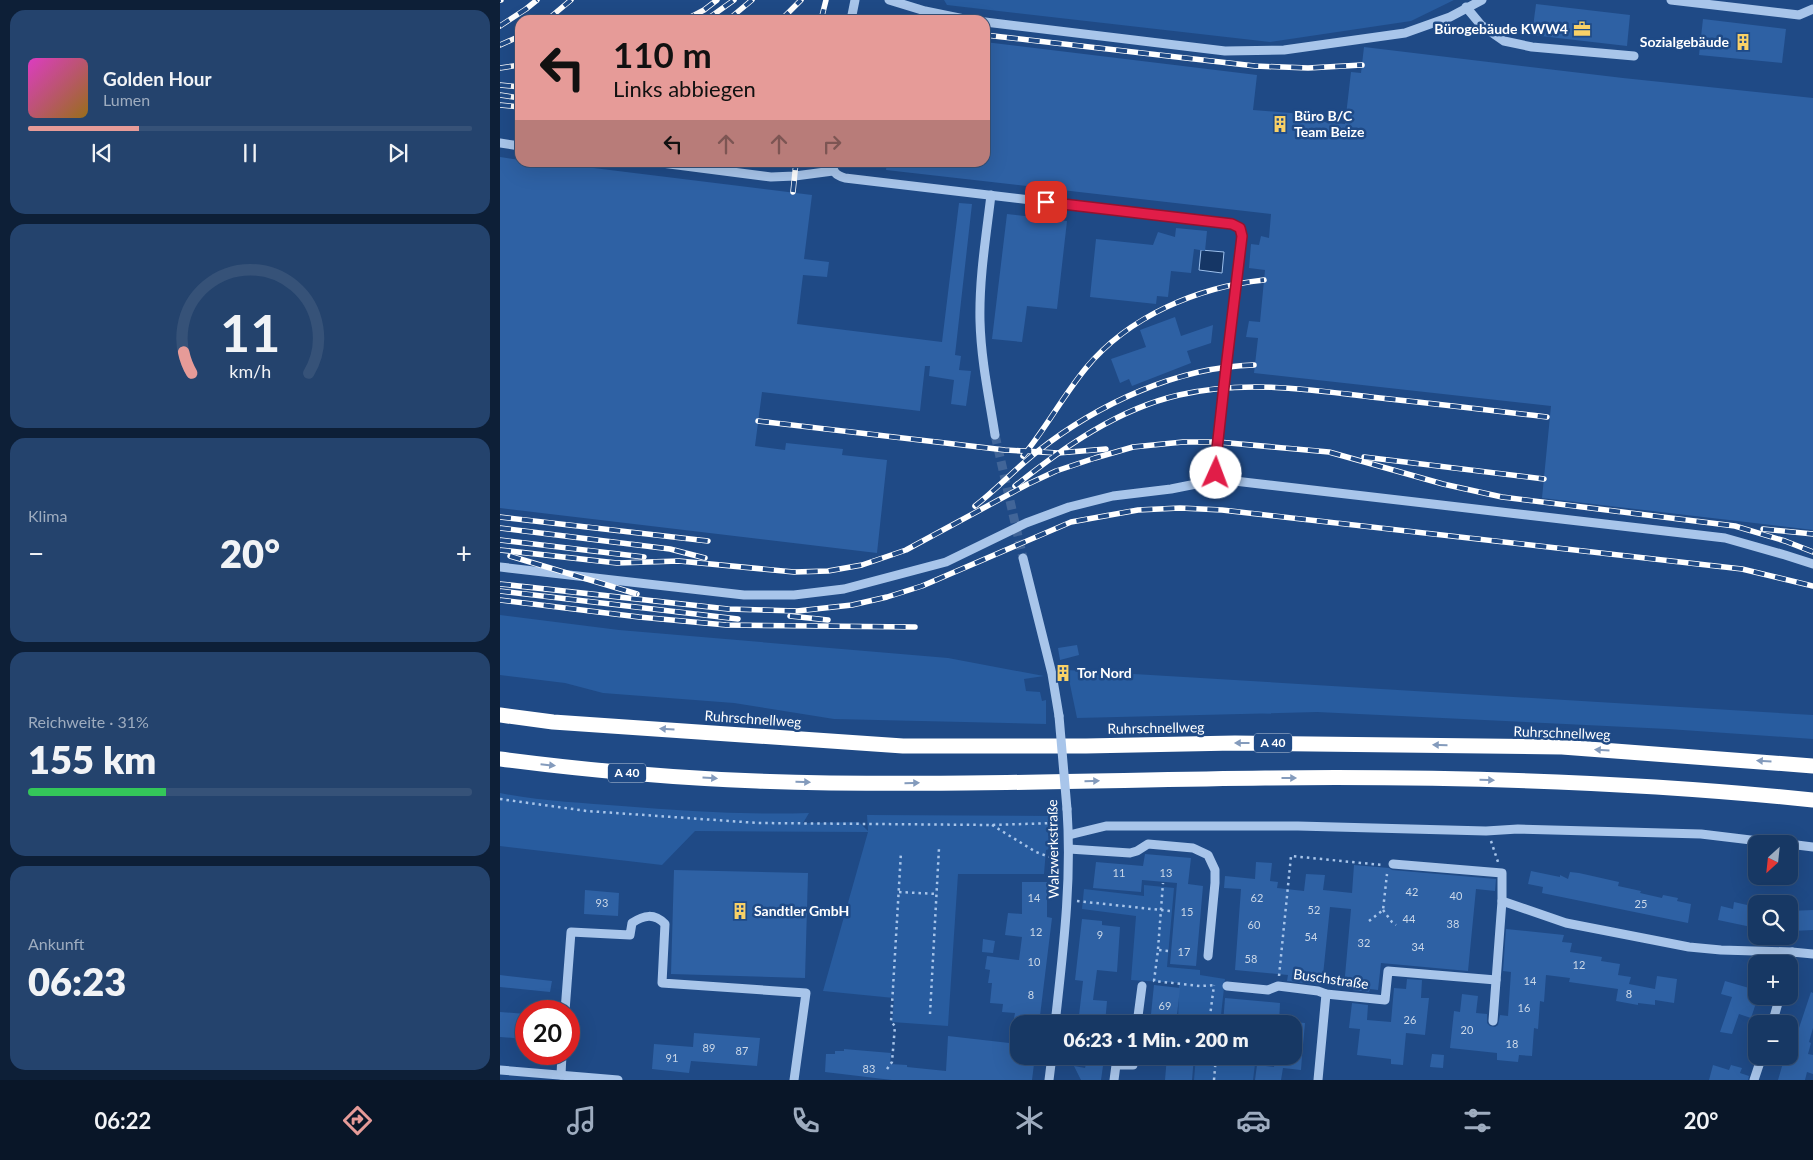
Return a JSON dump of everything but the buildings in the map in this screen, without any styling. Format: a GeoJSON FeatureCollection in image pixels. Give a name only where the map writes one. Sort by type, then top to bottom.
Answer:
{"type":"FeatureCollection","features":[{"type":"Feature","properties":{"kind":"highway","name":"Ruhrschnellweg"},"geometry":{"type":"LineString","coordinates":[[500,715],[553,722],[902,746],[1086,746],[1235,743],[1562,747],[1813,766]]}},
{"type":"Feature","properties":{"kind":"highway","name":"A 40"},"geometry":{"type":"LineString","coordinates":[[500,759],[620,773],[754,781],[873,783],[1270,778],[1553,780],[1664,786],[1813,800]]}},
{"type":"Feature","properties":{"kind":"street"},"geometry":{"type":"LineString","coordinates":[[852,15],[855,0]]}},
{"type":"Feature","properties":{"kind":"street"},"geometry":{"type":"LineString","coordinates":[[889,0],[945,15]]}},
{"type":"Feature","properties":{"kind":"street"},"geometry":{"type":"LineString","coordinates":[[990,23],[1225,51],[1284,50],[1405,33],[1434,24],[1482,0]]}},
{"type":"Feature","properties":{"kind":"street"},"geometry":{"type":"LineString","coordinates":[[1671,0],[1799,15],[1813,9]]}},
{"type":"Feature","properties":{"kind":"street"},"geometry":{"type":"LineString","coordinates":[[1466,8],[1481,25],[1504,41],[1532,47],[1634,56]]}},
{"type":"Feature","properties":{"kind":"street"},"geometry":{"type":"LineString","coordinates":[[500,144],[515,146]]}},
{"type":"Feature","properties":{"kind":"street"},"geometry":{"type":"LineString","coordinates":[[693,167],[771,177],[795,176],[833,167],[838,176],[845,178],[1232,224],[1240,228],[1242,236],[1216,458],[1216,473]]}},
{"type":"Feature","properties":{"kind":"street"},"geometry":{"type":"LineString","coordinates":[[991,195],[982,275],[980,320],[983,367],[995,435]]}},
{"type":"Feature","properties":{"kind":"street"},"geometry":{"type":"LineString","coordinates":[[1216,473],[1226,480],[1725,538],[1813,564]]}},
{"type":"Feature","properties":{"kind":"street"},"geometry":{"type":"LineString","coordinates":[[500,567],[744,595],[794,595],[844,589],[946,562],[1026,524],[1068,507],[1113,496],[1172,489],[1201,483],[1216,473]]}},
{"type":"Feature","properties":{"kind":"street","name":"Walzwerkstraße"},"geometry":{"type":"LineString","coordinates":[[1023,558],[1052,674],[1059,716],[1068,823],[1068,900],[1056,1015]]}},
{"type":"Feature","properties":{"kind":"street"},"geometry":{"type":"LineString","coordinates":[[1068,835],[1106,826],[1288,826],[1486,831],[1518,829],[1691,834],[1748,840]]}},
{"type":"Feature","properties":{"kind":"street"},"geometry":{"type":"LineString","coordinates":[[1069,849],[1130,853],[1148,844],[1192,848],[1208,856],[1215,870],[1208,956]]}},
{"type":"Feature","properties":{"kind":"street"},"geometry":{"type":"LineString","coordinates":[[1798,845],[1813,847]]}},
{"type":"Feature","properties":{"kind":"street"},"geometry":{"type":"LineString","coordinates":[[1393,864],[1502,873],[1502,901],[1492,1021]]}},
{"type":"Feature","properties":{"kind":"street"},"geometry":{"type":"LineString","coordinates":[[1502,901],[1566,923],[1689,947],[1813,954]]}},
{"type":"Feature","properties":{"kind":"street"},"geometry":{"type":"LineString","coordinates":[[567,1000],[571,932],[630,935],[632,923],[642,917],[659,918],[665,924],[662,983],[806,993],[794,1080]]}},
{"type":"Feature","properties":{"kind":"street","name":"Buschstraße"},"geometry":{"type":"LineString","coordinates":[[1227,986],[1268,990],[1278,986],[1318,991],[1326,994],[1385,1000],[1388,971],[1496,980]]}},
{"type":"Feature","properties":{"kind":"street"},"geometry":{"type":"LineString","coordinates":[[1138,1015],[1142,986]]}},
{"type":"Feature","properties":{"kind":"street"},"geometry":{"type":"LineString","coordinates":[[1318,1080],[1326,994]]}},
{"type":"Feature","properties":{"kind":"street"},"geometry":{"type":"LineString","coordinates":[[561,1065],[561,1075]]}},
{"type":"Feature","properties":{"kind":"street"},"geometry":{"type":"LineString","coordinates":[[1049,1080],[1051,1065]]}},
{"type":"Feature","properties":{"kind":"street"},"geometry":{"type":"LineString","coordinates":[[1114,1080],[1116,1065]]}},
{"type":"Feature","properties":{"kind":"street"},"geometry":{"type":"LineString","coordinates":[[1754,1080],[1759,1065]]}},
{"type":"Feature","properties":{"kind":"street"},"geometry":{"type":"LineString","coordinates":[[500,1080],[501,1070],[618,1080]]}},
{"type":"Feature","properties":{"kind":"path"},"geometry":{"type":"LineString","coordinates":[[500,799],[587,811],[758,823],[1068,823]]}},
{"type":"Feature","properties":{"kind":"path"},"geometry":{"type":"LineString","coordinates":[[991,824],[1036,852],[1069,864]]}},
{"type":"Feature","properties":{"kind":"path"},"geometry":{"type":"LineString","coordinates":[[930,1014],[939,848]]}},
{"type":"Feature","properties":{"kind":"path"},"geometry":{"type":"LineString","coordinates":[[887,1069],[892,1062],[895,1026],[891,1022],[900,852]]}},
{"type":"Feature","properties":{"kind":"path"},"geometry":{"type":"LineString","coordinates":[[1278,986],[1291,856],[1388,865],[1383,910],[1396,925]]}},
{"type":"Feature","properties":{"kind":"path"},"geometry":{"type":"LineString","coordinates":[[1163,883],[1154,981],[1200,986],[1227,986]]}},
{"type":"Feature","properties":{"kind":"path"},"geometry":{"type":"LineString","coordinates":[[899,892],[937,894]]}},
{"type":"Feature","properties":{"kind":"path"},"geometry":{"type":"LineString","coordinates":[[1068,900],[1170,911]]}},
{"type":"Feature","properties":{"kind":"path"},"geometry":{"type":"LineString","coordinates":[[1370,921],[1383,910]]}},
{"type":"Feature","properties":{"kind":"path"},"geometry":{"type":"LineString","coordinates":[[1158,950],[1168,951]]}},
{"type":"Feature","properties":{"kind":"path"},"geometry":{"type":"LineString","coordinates":[[1210,1015],[1214,985]]}},
{"type":"Feature","properties":{"kind":"path"},"geometry":{"type":"LineString","coordinates":[[1214,1080],[1215,1065]]}},
{"type":"Feature","properties":{"kind":"shaded area"},"geometry":{"type":"Polygon","coordinates":[[[944,0],[1454,0],[1411,21],[1270,42],[947,5],[944,0]]]}},
{"type":"Feature","properties":{"kind":"shaded area"},"geometry":{"type":"Polygon","coordinates":[[[1201,250],[1224,252],[1222,273],[1199,270],[1201,250]]]}},
{"type":"Feature","properties":{"kind":"shaded area"},"geometry":{"type":"Polygon","coordinates":[[[500,615],[619,630],[948,658],[1044,676],[1024,679],[1026,691],[1040,692],[1042,701],[1046,700],[1046,724],[834,719],[734,703],[603,693],[565,683],[500,675],[500,615]]]}},
{"type":"Feature","properties":{"kind":"shaded area"},"geometry":{"type":"Polygon","coordinates":[[[1067,670],[1813,715],[1813,739],[1668,729],[1317,712],[1077,718],[1067,670]]]}},
{"type":"Feature","properties":{"kind":"shaded area"},"geometry":{"type":"Polygon","coordinates":[[[500,793],[561,801],[669,809],[738,813],[809,813],[803,823],[859,822],[868,831],[867,815],[1056,816],[1058,845],[1046,850],[1044,874],[958,874],[948,1026],[892,1022],[894,998],[823,991],[868,832],[695,831],[662,865],[500,846],[500,793]]]}},
{"type":"Feature","properties":{"kind":"shaded area"},"geometry":{"type":"Polygon","coordinates":[[[1144,885],[1174,888],[1167,967],[1200,970],[1200,975],[1225,979],[1221,1015],[1178,1015],[1179,983],[1131,980],[1136,916],[1082,909],[1084,889],[1144,896],[1144,885]]]}},
{"type":"Feature","properties":{"kind":"shaded area"},"geometry":{"type":"Polygon","coordinates":[[[1195,1065],[1255,1065],[1253,1080],[1194,1080],[1195,1065]]]}},
{"type":"Feature","properties":{"kind":"tunnel"},"geometry":{"type":"LineString","coordinates":[[995,435],[1023,558]]}},
{"type":"Feature","properties":{"kind":"railway"},"geometry":{"type":"LineString","coordinates":[[517,15],[537,0]]}},
{"type":"Feature","properties":{"kind":"railway"},"geometry":{"type":"LineString","coordinates":[[553,15],[571,0]]}},
{"type":"Feature","properties":{"kind":"railway"},"geometry":{"type":"LineString","coordinates":[[694,15],[717,0]]}},
{"type":"Feature","properties":{"kind":"railway"},"geometry":{"type":"LineString","coordinates":[[713,15],[734,0]]}},
{"type":"Feature","properties":{"kind":"railway"},"geometry":{"type":"LineString","coordinates":[[734,15],[752,0]]}},
{"type":"Feature","properties":{"kind":"railway"},"geometry":{"type":"LineString","coordinates":[[786,15],[801,0]]}},
{"type":"Feature","properties":{"kind":"railway"},"geometry":{"type":"LineString","coordinates":[[822,15],[826,0]]}},
{"type":"Feature","properties":{"kind":"railway"},"geometry":{"type":"LineString","coordinates":[[500,26],[515,16]]}},
{"type":"Feature","properties":{"kind":"railway"},"geometry":{"type":"LineString","coordinates":[[990,36],[1255,66],[1308,68],[1362,65]]}},
{"type":"Feature","properties":{"kind":"railway"},"geometry":{"type":"LineString","coordinates":[[500,45],[515,38]]}},
{"type":"Feature","properties":{"kind":"railway"},"geometry":{"type":"LineString","coordinates":[[500,68],[515,66]]}},
{"type":"Feature","properties":{"kind":"railway"},"geometry":{"type":"LineString","coordinates":[[500,85],[515,86]]}},
{"type":"Feature","properties":{"kind":"railway"},"geometry":{"type":"LineString","coordinates":[[500,95],[515,97]]}},
{"type":"Feature","properties":{"kind":"railway"},"geometry":{"type":"LineString","coordinates":[[500,105],[515,106]]}},
{"type":"Feature","properties":{"kind":"railway"},"geometry":{"type":"LineString","coordinates":[[793,192],[796,167]]}},
{"type":"Feature","properties":{"kind":"railway"},"geometry":{"type":"LineString","coordinates":[[1023,456],[1086,368],[1123,333],[1166,307],[1190,297],[1214,289],[1264,280]]}},
{"type":"Feature","properties":{"kind":"railway"},"geometry":{"type":"LineString","coordinates":[[975,506],[1038,451],[1086,418],[1112,404],[1140,391],[1196,373],[1225,367],[1254,365]]}},
{"type":"Feature","properties":{"kind":"railway"},"geometry":{"type":"LineString","coordinates":[[1015,486],[1072,444],[1113,420],[1156,401],[1203,390],[1275,387],[1547,417]]}},
{"type":"Feature","properties":{"kind":"railway"},"geometry":{"type":"LineString","coordinates":[[758,421],[1005,450],[1058,453],[1106,449]]}},
{"type":"Feature","properties":{"kind":"railway"},"geometry":{"type":"LineString","coordinates":[[500,550],[617,563],[679,561],[794,572],[828,571],[862,565],[906,550],[1028,484],[1056,471],[1095,458],[1133,447],[1183,442],[1218,442],[1329,452],[1443,484],[1502,497],[1735,526],[1785,541],[1813,552]]}},
{"type":"Feature","properties":{"kind":"railway"},"geometry":{"type":"LineString","coordinates":[[1364,457],[1544,479]]}},
{"type":"Feature","properties":{"kind":"railway"},"geometry":{"type":"LineString","coordinates":[[500,584],[728,609],[797,611],[852,605],[922,586],[1071,522],[1138,510],[1180,508],[1222,510],[1742,569],[1813,586]]}},
{"type":"Feature","properties":{"kind":"railway"},"geometry":{"type":"LineString","coordinates":[[500,517],[708,541]]}},
{"type":"Feature","properties":{"kind":"railway"},"geometry":{"type":"LineString","coordinates":[[500,528],[670,549],[705,558]]}},
{"type":"Feature","properties":{"kind":"railway"},"geometry":{"type":"LineString","coordinates":[[1763,529],[1813,534]]}},
{"type":"Feature","properties":{"kind":"railway"},"geometry":{"type":"LineString","coordinates":[[500,540],[644,557]]}},
{"type":"Feature","properties":{"kind":"railway"},"geometry":{"type":"LineString","coordinates":[[510,556],[637,594]]}},
{"type":"Feature","properties":{"kind":"railway"},"geometry":{"type":"LineString","coordinates":[[500,591],[738,619]]}},
{"type":"Feature","properties":{"kind":"railway"},"geometry":{"type":"LineString","coordinates":[[500,600],[639,617],[726,625],[915,627]]}},
{"type":"Feature","properties":{"kind":"railway"},"geometry":{"type":"LineString","coordinates":[[790,616],[828,620]]}},
{"type":"Feature","properties":{"kind":"place","name":"Bürogebäude KWW4"},"geometry":{"type":"Point","coordinates":[1582,29]}},
{"type":"Feature","properties":{"kind":"place","name":"Sozialgebäude"},"geometry":{"type":"Point","coordinates":[1743,42]}},
{"type":"Feature","properties":{"kind":"place","name":"Büro B/C Team Beize"},"geometry":{"type":"Point","coordinates":[1280,124]}},
{"type":"Feature","properties":{"kind":"place","name":"Tor Nord"},"geometry":{"type":"Point","coordinates":[1063,673]}},
{"type":"Feature","properties":{"kind":"place","name":"Sandtler GmbH"},"geometry":{"type":"Point","coordinates":[740,911]}},
{"type":"Feature","properties":{"kind":"route"},"geometry":{"type":"LineString","coordinates":[[1046,202],[1232,224],[1240,228],[1242,236],[1216,458],[1216,473]]}}]}
